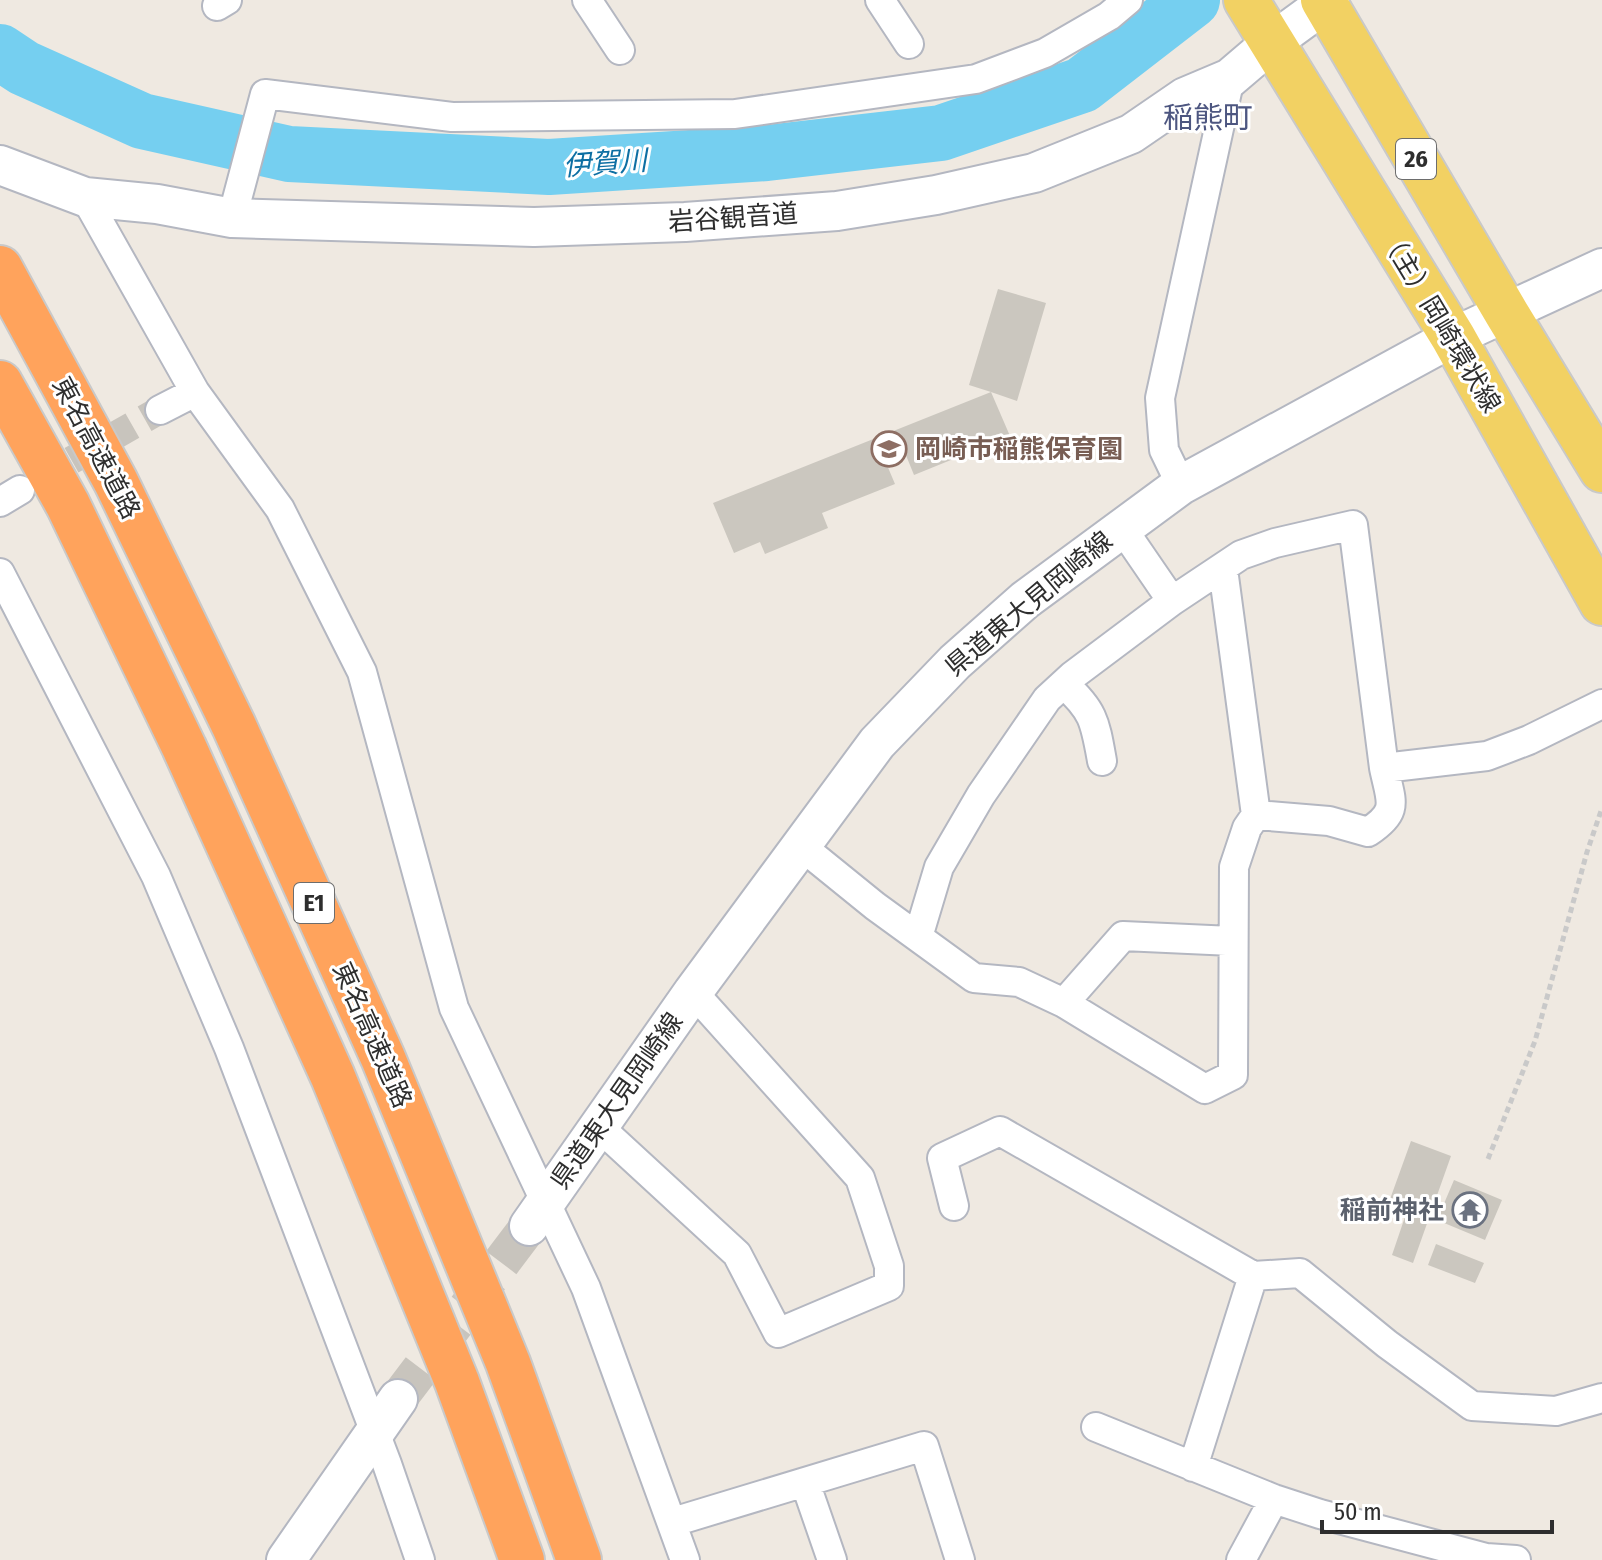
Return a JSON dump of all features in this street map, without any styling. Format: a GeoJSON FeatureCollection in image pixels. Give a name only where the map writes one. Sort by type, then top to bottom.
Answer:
{"type":"FeatureCollection","features":[{"type":"Feature","properties":{"kind":"highway","name":"東名高速道路"},"geometry":{"type":"LineString","coordinates":[[0,268],[123,497],[234,726],[377,1044],[508,1363],[579,1560]]}},
{"type":"Feature","properties":{"kind":"highway","name":"東名高速道路"},"geometry":{"type":"LineString","coordinates":[[0,383],[68,505],[171,718],[333,1077],[457,1382],[522,1560]]}},
{"type":"Feature","properties":{"kind":"main road","name":"26"},"geometry":{"type":"LineString","coordinates":[[1246,0],[1271,43]]}},
{"type":"Feature","properties":{"kind":"main road","name":"26"},"geometry":{"type":"LineString","coordinates":[[1326,1],[1507,314],[1602,470]]}},
{"type":"Feature","properties":{"kind":"main road"},"geometry":{"type":"LineString","coordinates":[[1271,43],[1326,1]]}},
{"type":"Feature","properties":{"kind":"main road","name":"岩谷観音道"},"geometry":{"type":"LineString","coordinates":[[0,165],[85,197],[157,204],[232,218],[534,227],[685,222],[837,211],[936,195],[1034,173],[1131,134],[1185,97],[1230,78],[1271,43]]}},
{"type":"Feature","properties":{"kind":"main road","name":"（主）岡崎環状線"},"geometry":{"type":"LineString","coordinates":[[1271,43],[1453,337],[1602,603]]}},
{"type":"Feature","properties":{"kind":"main road","name":"県道東大見岡崎線"},"geometry":{"type":"LineString","coordinates":[[537,1216],[693,992],[877,743],[955,662],[1025,600],[1181,485],[1453,337],[1602,268]]}},
{"type":"Feature","properties":{"kind":"main road"},"geometry":{"type":"LineString","coordinates":[[286,1560],[398,1399]]}},
{"type":"Feature","properties":{"kind":"street"},"geometry":{"type":"LineString","coordinates":[[587,0],[620,50]]}},
{"type":"Feature","properties":{"kind":"street"},"geometry":{"type":"LineString","coordinates":[[880,0],[909,44]]}},
{"type":"Feature","properties":{"kind":"street"},"geometry":{"type":"LineString","coordinates":[[232,218],[265,94],[452,117],[735,114],[976,79],[1045,53],[1109,16],[1128,0]]}},
{"type":"Feature","properties":{"kind":"street"},"geometry":{"type":"LineString","coordinates":[[1181,485],[1164,450],[1160,398],[1230,78]]}},
{"type":"Feature","properties":{"kind":"street"},"geometry":{"type":"LineString","coordinates":[[85,197],[195,392],[280,509],[362,672],[454,1008],[537,1216],[586,1288],[685,1560]]}},
{"type":"Feature","properties":{"kind":"street"},"geometry":{"type":"LineString","coordinates":[[160,410],[195,392]]}},
{"type":"Feature","properties":{"kind":"street"},"geometry":{"type":"LineString","coordinates":[[918,937],[939,867],[1047,699],[1172,601],[1241,555],[1275,543],[1353,525],[1384,768],[1392,805],[1385,821],[1368,832],[1329,821],[1256,815]]}},
{"type":"Feature","properties":{"kind":"street"},"geometry":{"type":"LineString","coordinates":[[1122,528],[1172,601]]}},
{"type":"Feature","properties":{"kind":"street"},"geometry":{"type":"LineString","coordinates":[[801,846],[974,978],[1019,982],[1064,1003],[1205,1089],[1233,1075],[1234,867],[1247,828],[1256,815],[1223,569]]}},
{"type":"Feature","properties":{"kind":"street"},"geometry":{"type":"LineString","coordinates":[[0,573],[156,876],[229,1048],[420,1560]]}},
{"type":"Feature","properties":{"kind":"street"},"geometry":{"type":"LineString","coordinates":[[1064,684],[1087,705],[1096,729],[1102,761]]}},
{"type":"Feature","properties":{"kind":"street"},"geometry":{"type":"LineString","coordinates":[[1384,768],[1487,756],[1529,740],[1602,704]]}},
{"type":"Feature","properties":{"kind":"street"},"geometry":{"type":"LineString","coordinates":[[1064,1003],[1123,936],[1232,941]]}},
{"type":"Feature","properties":{"kind":"street"},"geometry":{"type":"LineString","coordinates":[[599,1127],[737,1254],[778,1333],[889,1286],[889,1266],[860,1178],[693,992]]}},
{"type":"Feature","properties":{"kind":"street"},"geometry":{"type":"LineString","coordinates":[[954,1206],[942,1158],[1000,1131],[1253,1276],[1300,1273],[1387,1344],[1472,1406],[1556,1411],[1602,1398]]}},
{"type":"Feature","properties":{"kind":"street"},"geometry":{"type":"LineString","coordinates":[[1193,1467],[1253,1276]]}},
{"type":"Feature","properties":{"kind":"street"},"geometry":{"type":"LineString","coordinates":[[1096,1427],[1274,1499],[1486,1558],[1516,1560]]}},
{"type":"Feature","properties":{"kind":"street"},"geometry":{"type":"LineString","coordinates":[[673,1522],[924,1446],[960,1560]]}},
{"type":"Feature","properties":{"kind":"street"},"geometry":{"type":"LineString","coordinates":[[805,1482],[832,1560]]}},
{"type":"Feature","properties":{"kind":"street"},"geometry":{"type":"LineString","coordinates":[[1241,1560],[1274,1499]]}},
{"type":"Feature","properties":{"kind":"path"},"geometry":{"type":"LineString","coordinates":[[1488,1159],[1535,1041],[1602,808]]}},
{"type":"Feature","properties":{"kind":"building"},"geometry":{"type":"Polygon","coordinates":[[[998,289],[1046,303],[1017,401],[969,385],[998,289]]]}},
{"type":"Feature","properties":{"kind":"building"},"geometry":{"type":"Polygon","coordinates":[[[991,392],[1010,436],[914,475],[901,443],[881,451],[895,484],[822,513],[828,528],[765,554],[760,542],[734,553],[713,503],[991,392]]]}},
{"type":"Feature","properties":{"kind":"building"},"geometry":{"type":"Polygon","coordinates":[[[1411,1141],[1451,1156],[1413,1263],[1392,1255],[1408,1208],[1389,1202],[1411,1141]]]}},
{"type":"Feature","properties":{"kind":"building","name":"稲前神社"},"geometry":{"type":"Polygon","coordinates":[[[1454,1180],[1502,1200],[1485,1240],[1437,1220],[1454,1180]]]}},
{"type":"Feature","properties":{"kind":"building"},"geometry":{"type":"Polygon","coordinates":[[[1436,1244],[1484,1263],[1475,1283],[1428,1265],[1436,1244]]]}},
{"type":"Feature","properties":{"kind":"waterway","name":"伊賀川"},"geometry":{"type":"LineString","coordinates":[[0,52],[24,68],[142,121],[289,154],[549,167],[767,153],[941,133],[1082,85],[1192,0]]}},
{"type":"Feature","properties":{"kind":"tunnel"},"geometry":{"type":"LineString","coordinates":[[35,481],[160,410]]}},
{"type":"Feature","properties":{"kind":"tunnel"},"geometry":{"type":"LineString","coordinates":[[398,1399],[529,1226]]}},
{"type":"Feature","properties":{"kind":"place","name":"岡崎市稲熊保育園"},"geometry":{"type":"Point","coordinates":[889,449]}},
{"type":"Feature","properties":{"kind":"place","name":"稲前神社"},"geometry":{"type":"Point","coordinates":[1470,1210]}},
{"type":"Feature","properties":{"kind":"district","name":"稲熊町"},"geometry":{"type":"Point","coordinates":[1208,118]}}]}
